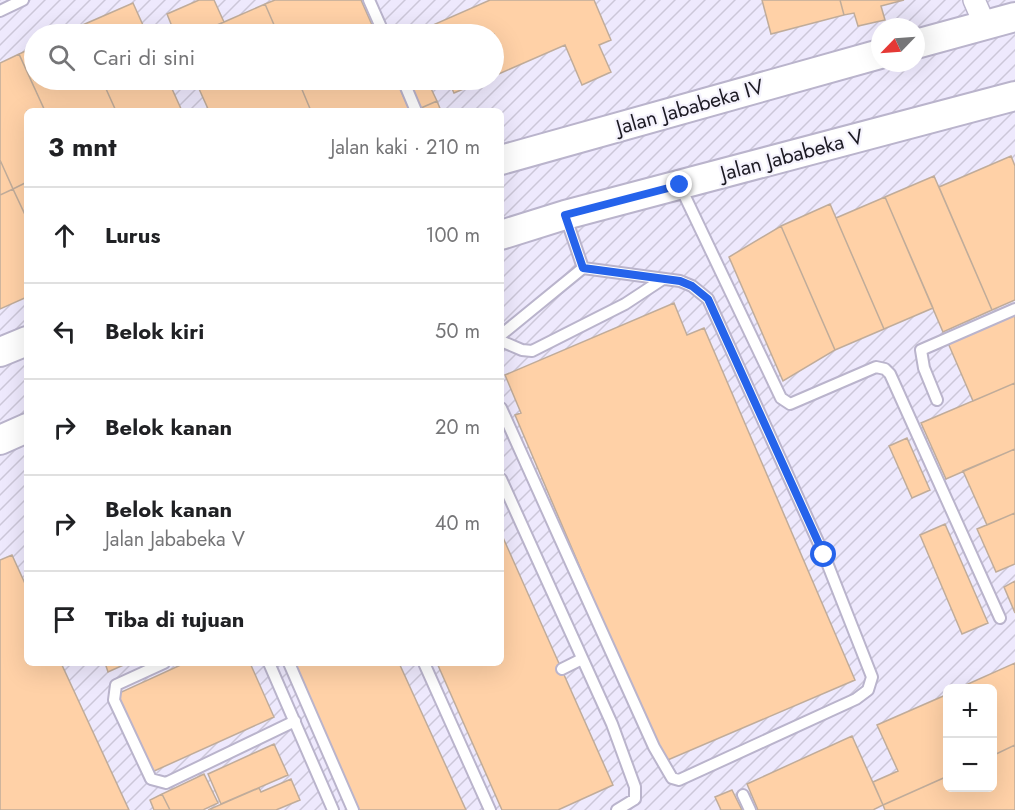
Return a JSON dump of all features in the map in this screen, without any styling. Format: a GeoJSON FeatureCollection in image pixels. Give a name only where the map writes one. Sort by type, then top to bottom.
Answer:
{"type":"FeatureCollection","features":[{"type":"Feature","properties":{"kind":"street"},"geometry":{"type":"LineString","coordinates":[[925,40],[980,12],[1015,17]]}},
{"type":"Feature","properties":{"kind":"street","name":"Jalan Jababeka IV"},"geometry":{"type":"LineString","coordinates":[[504,159],[871,57]]}},
{"type":"Feature","properties":{"kind":"street","name":"Jalan Jababeka V"},"geometry":{"type":"LineString","coordinates":[[504,234],[565,215],[1014,99]]}},
{"type":"Feature","properties":{"kind":"street"},"geometry":{"type":"LineString","coordinates":[[0,352],[24,342]]}},
{"type":"Feature","properties":{"kind":"street"},"geometry":{"type":"LineString","coordinates":[[0,440],[24,429]]}},
{"type":"Feature","properties":{"kind":"lane"},"geometry":{"type":"LineString","coordinates":[[0,11],[23,0]]}},
{"type":"Feature","properties":{"kind":"lane"},"geometry":{"type":"LineString","coordinates":[[369,0],[380,24]]}},
{"type":"Feature","properties":{"kind":"lane"},"geometry":{"type":"LineString","coordinates":[[407,90],[415,108]]}},
{"type":"Feature","properties":{"kind":"lane"},"geometry":{"type":"LineString","coordinates":[[680,185],[781,398],[790,404],[876,367],[885,369],[890,374],[1000,618]]}},
{"type":"Feature","properties":{"kind":"lane"},"geometry":{"type":"LineString","coordinates":[[565,215],[583,268]]}},
{"type":"Feature","properties":{"kind":"lane"},"geometry":{"type":"LineString","coordinates":[[504,333],[583,268],[663,279],[692,286],[708,299],[824,555],[865,657],[872,681],[862,695],[679,780],[672,778],[654,747],[504,415]]}},
{"type":"Feature","properties":{"kind":"lane"},"geometry":{"type":"LineString","coordinates":[[504,341],[522,350],[532,351],[625,304],[663,279]]}},
{"type":"Feature","properties":{"kind":"lane"},"geometry":{"type":"LineString","coordinates":[[937,400],[924,368],[921,350],[1015,309]]}},
{"type":"Feature","properties":{"kind":"lane"},"geometry":{"type":"LineString","coordinates":[[504,486],[612,724],[635,787],[635,799],[617,810]]}},
{"type":"Feature","properties":{"kind":"lane"},"geometry":{"type":"LineString","coordinates":[[562,669],[582,659]]}},
{"type":"Feature","properties":{"kind":"lane"},"geometry":{"type":"LineString","coordinates":[[157,666],[116,685],[114,700],[151,779],[166,783],[295,721]]}},
{"type":"Feature","properties":{"kind":"lane"},"geometry":{"type":"LineString","coordinates":[[270,666],[333,810]]}},
{"type":"Feature","properties":{"kind":"lane"},"geometry":{"type":"LineString","coordinates":[[290,666],[353,810]]}},
{"type":"Feature","properties":{"kind":"lane"},"geometry":{"type":"LineString","coordinates":[[426,666],[454,714],[490,810]]}},
{"type":"Feature","properties":{"kind":"lane"},"geometry":{"type":"LineString","coordinates":[[743,795],[750,810]]}},
{"type":"Feature","properties":{"kind":"shaded area"},"geometry":{"type":"Polygon","coordinates":[[[0,0],[1015,0],[1015,810],[0,810],[0,0]]]}},
{"type":"Feature","properties":{"kind":"building"},"geometry":{"type":"Polygon","coordinates":[[[199,0],[214,0],[224,22],[219,24],[171,24],[167,14],[199,0]]]}},
{"type":"Feature","properties":{"kind":"building"},"geometry":{"type":"Polygon","coordinates":[[[275,0],[361,0],[372,24],[274,24],[265,4],[275,0]]]}},
{"type":"Feature","properties":{"kind":"building"},"geometry":{"type":"Polygon","coordinates":[[[490,0],[594,0],[611,40],[599,45],[611,72],[582,85],[565,45],[504,72],[504,24],[435,24],[490,0]]]}},
{"type":"Feature","properties":{"kind":"building"},"geometry":{"type":"Polygon","coordinates":[[[762,0],[840,0],[844,15],[771,34],[762,0]]]}},
{"type":"Feature","properties":{"kind":"building"},"geometry":{"type":"Polygon","coordinates":[[[840,0],[904,0],[881,6],[884,18],[871,18],[871,23],[858,26],[854,13],[844,15],[840,0]]]}},
{"type":"Feature","properties":{"kind":"building"},"geometry":{"type":"Polygon","coordinates":[[[133,3],[142,24],[85,24],[133,3]]]}},
{"type":"Feature","properties":{"kind":"building"},"geometry":{"type":"Polygon","coordinates":[[[265,4],[274,24],[219,24],[265,4]]]}},
{"type":"Feature","properties":{"kind":"building"},"geometry":{"type":"Polygon","coordinates":[[[24,52],[24,65],[19,54],[24,52]]]}},
{"type":"Feature","properties":{"kind":"building"},"geometry":{"type":"Polygon","coordinates":[[[19,54],[24,65],[24,90],[35,90],[44,108],[24,108],[24,184],[13,189],[0,160],[0,63],[19,54]]]}},
{"type":"Feature","properties":{"kind":"building"},"geometry":{"type":"Polygon","coordinates":[[[35,90],[107,90],[115,108],[44,108],[35,90]]]}},
{"type":"Feature","properties":{"kind":"building"},"geometry":{"type":"Polygon","coordinates":[[[107,90],[173,90],[181,108],[115,108],[107,90]]]}},
{"type":"Feature","properties":{"kind":"building"},"geometry":{"type":"Polygon","coordinates":[[[200,90],[302,90],[310,108],[208,108],[200,90]]]}},
{"type":"Feature","properties":{"kind":"building"},"geometry":{"type":"Polygon","coordinates":[[[302,90],[401,90],[409,108],[310,108],[302,90]]]}},
{"type":"Feature","properties":{"kind":"building"},"geometry":{"type":"Polygon","coordinates":[[[413,90],[432,90],[437,101],[421,108],[413,90]]]}},
{"type":"Feature","properties":{"kind":"building"},"geometry":{"type":"Polygon","coordinates":[[[437,101],[440,108],[421,108],[437,101]]]}},
{"type":"Feature","properties":{"kind":"building"},"geometry":{"type":"Polygon","coordinates":[[[1011,156],[1015,166],[1015,300],[992,310],[939,187],[1011,156]]]}},
{"type":"Feature","properties":{"kind":"building"},"geometry":{"type":"Polygon","coordinates":[[[0,160],[13,189],[0,195],[0,160]]]}},
{"type":"Feature","properties":{"kind":"building"},"geometry":{"type":"Polygon","coordinates":[[[934,176],[992,310],[943,332],[885,197],[934,176]]]}},
{"type":"Feature","properties":{"kind":"building"},"geometry":{"type":"Polygon","coordinates":[[[24,184],[24,213],[13,189],[24,184]]]}},
{"type":"Feature","properties":{"kind":"building"},"geometry":{"type":"Polygon","coordinates":[[[13,189],[24,213],[24,298],[0,309],[0,195],[13,189]]]}},
{"type":"Feature","properties":{"kind":"building"},"geometry":{"type":"Polygon","coordinates":[[[885,197],[933,308],[884,329],[836,218],[885,197]]]}},
{"type":"Feature","properties":{"kind":"building"},"geometry":{"type":"Polygon","coordinates":[[[830,204],[884,329],[835,350],[781,226],[830,204]]]}},
{"type":"Feature","properties":{"kind":"building"},"geometry":{"type":"Polygon","coordinates":[[[781,226],[835,350],[783,381],[729,257],[781,226]]]}},
{"type":"Feature","properties":{"kind":"building"},"geometry":{"type":"Polygon","coordinates":[[[674,303],[687,335],[704,328],[855,680],[663,762],[515,415],[521,413],[505,375],[674,303]]]}},
{"type":"Feature","properties":{"kind":"building"},"geometry":{"type":"Polygon","coordinates":[[[1015,314],[1015,383],[973,401],[948,343],[1015,314]]]}},
{"type":"Feature","properties":{"kind":"building"},"geometry":{"type":"Polygon","coordinates":[[[1015,383],[1015,449],[946,479],[921,423],[1015,383]]]}},
{"type":"Feature","properties":{"kind":"building"},"geometry":{"type":"Polygon","coordinates":[[[907,438],[930,490],[912,498],[889,446],[907,438]]]}},
{"type":"Feature","properties":{"kind":"building"},"geometry":{"type":"Polygon","coordinates":[[[1015,449],[1015,513],[987,525],[963,471],[1015,449]]]}},
{"type":"Feature","properties":{"kind":"building"},"geometry":{"type":"Polygon","coordinates":[[[1015,513],[1015,564],[996,572],[977,529],[1015,513]]]}},
{"type":"Feature","properties":{"kind":"building"},"geometry":{"type":"Polygon","coordinates":[[[945,524],[988,623],[962,634],[920,535],[945,524]]]}},
{"type":"Feature","properties":{"kind":"building"},"geometry":{"type":"Polygon","coordinates":[[[504,540],[613,785],[558,810],[502,810],[438,666],[504,666],[504,540]]]}},
{"type":"Feature","properties":{"kind":"building"},"geometry":{"type":"Polygon","coordinates":[[[12,555],[24,581],[24,666],[62,666],[129,810],[0,810],[0,560],[12,555]]]}},
{"type":"Feature","properties":{"kind":"building"},"geometry":{"type":"Polygon","coordinates":[[[1015,581],[1015,613],[1004,587],[1015,581]]]}},
{"type":"Feature","properties":{"kind":"building"},"geometry":{"type":"Polygon","coordinates":[[[1015,663],[1015,745],[997,754],[997,684],[968,684],[1015,663]]]}},
{"type":"Feature","properties":{"kind":"building"},"geometry":{"type":"Polygon","coordinates":[[[106,666],[121,666],[108,672],[106,666]]]}},
{"type":"Feature","properties":{"kind":"building"},"geometry":{"type":"Polygon","coordinates":[[[178,666],[251,666],[274,717],[152,772],[117,694],[178,666]]]}},
{"type":"Feature","properties":{"kind":"building"},"geometry":{"type":"Polygon","coordinates":[[[292,666],[400,666],[466,810],[357,810],[292,666]]]}},
{"type":"Feature","properties":{"kind":"building"},"geometry":{"type":"Polygon","coordinates":[[[943,696],[943,778],[883,805],[873,782],[898,771],[877,725],[943,696]]]}},
{"type":"Feature","properties":{"kind":"building"},"geometry":{"type":"Polygon","coordinates":[[[852,736],[883,805],[873,810],[758,810],[747,784],[852,736]]]}},
{"type":"Feature","properties":{"kind":"building"},"geometry":{"type":"Polygon","coordinates":[[[274,744],[288,775],[221,804],[208,774],[274,744]]]}},
{"type":"Feature","properties":{"kind":"building"},"geometry":{"type":"Polygon","coordinates":[[[1015,745],[1015,810],[885,810],[883,805],[943,778],[943,792],[997,792],[997,754],[1015,745]]]}},
{"type":"Feature","properties":{"kind":"building"},"geometry":{"type":"Polygon","coordinates":[[[204,774],[218,803],[203,810],[170,810],[162,794],[204,774]]]}},
{"type":"Feature","properties":{"kind":"building"},"geometry":{"type":"Polygon","coordinates":[[[291,779],[300,800],[276,810],[208,810],[259,788],[261,792],[291,779]]]}},
{"type":"Feature","properties":{"kind":"building"},"geometry":{"type":"Polygon","coordinates":[[[732,790],[742,810],[721,810],[715,797],[732,790]]]}},
{"type":"Feature","properties":{"kind":"building"},"geometry":{"type":"Polygon","coordinates":[[[162,794],[170,810],[154,810],[150,800],[162,794]]]}},
{"type":"Feature","properties":{"kind":"route"},"geometry":{"type":"LineString","coordinates":[[680,185],[565,215],[583,268],[680,281],[692,286],[708,299],[824,555]]}}]}
